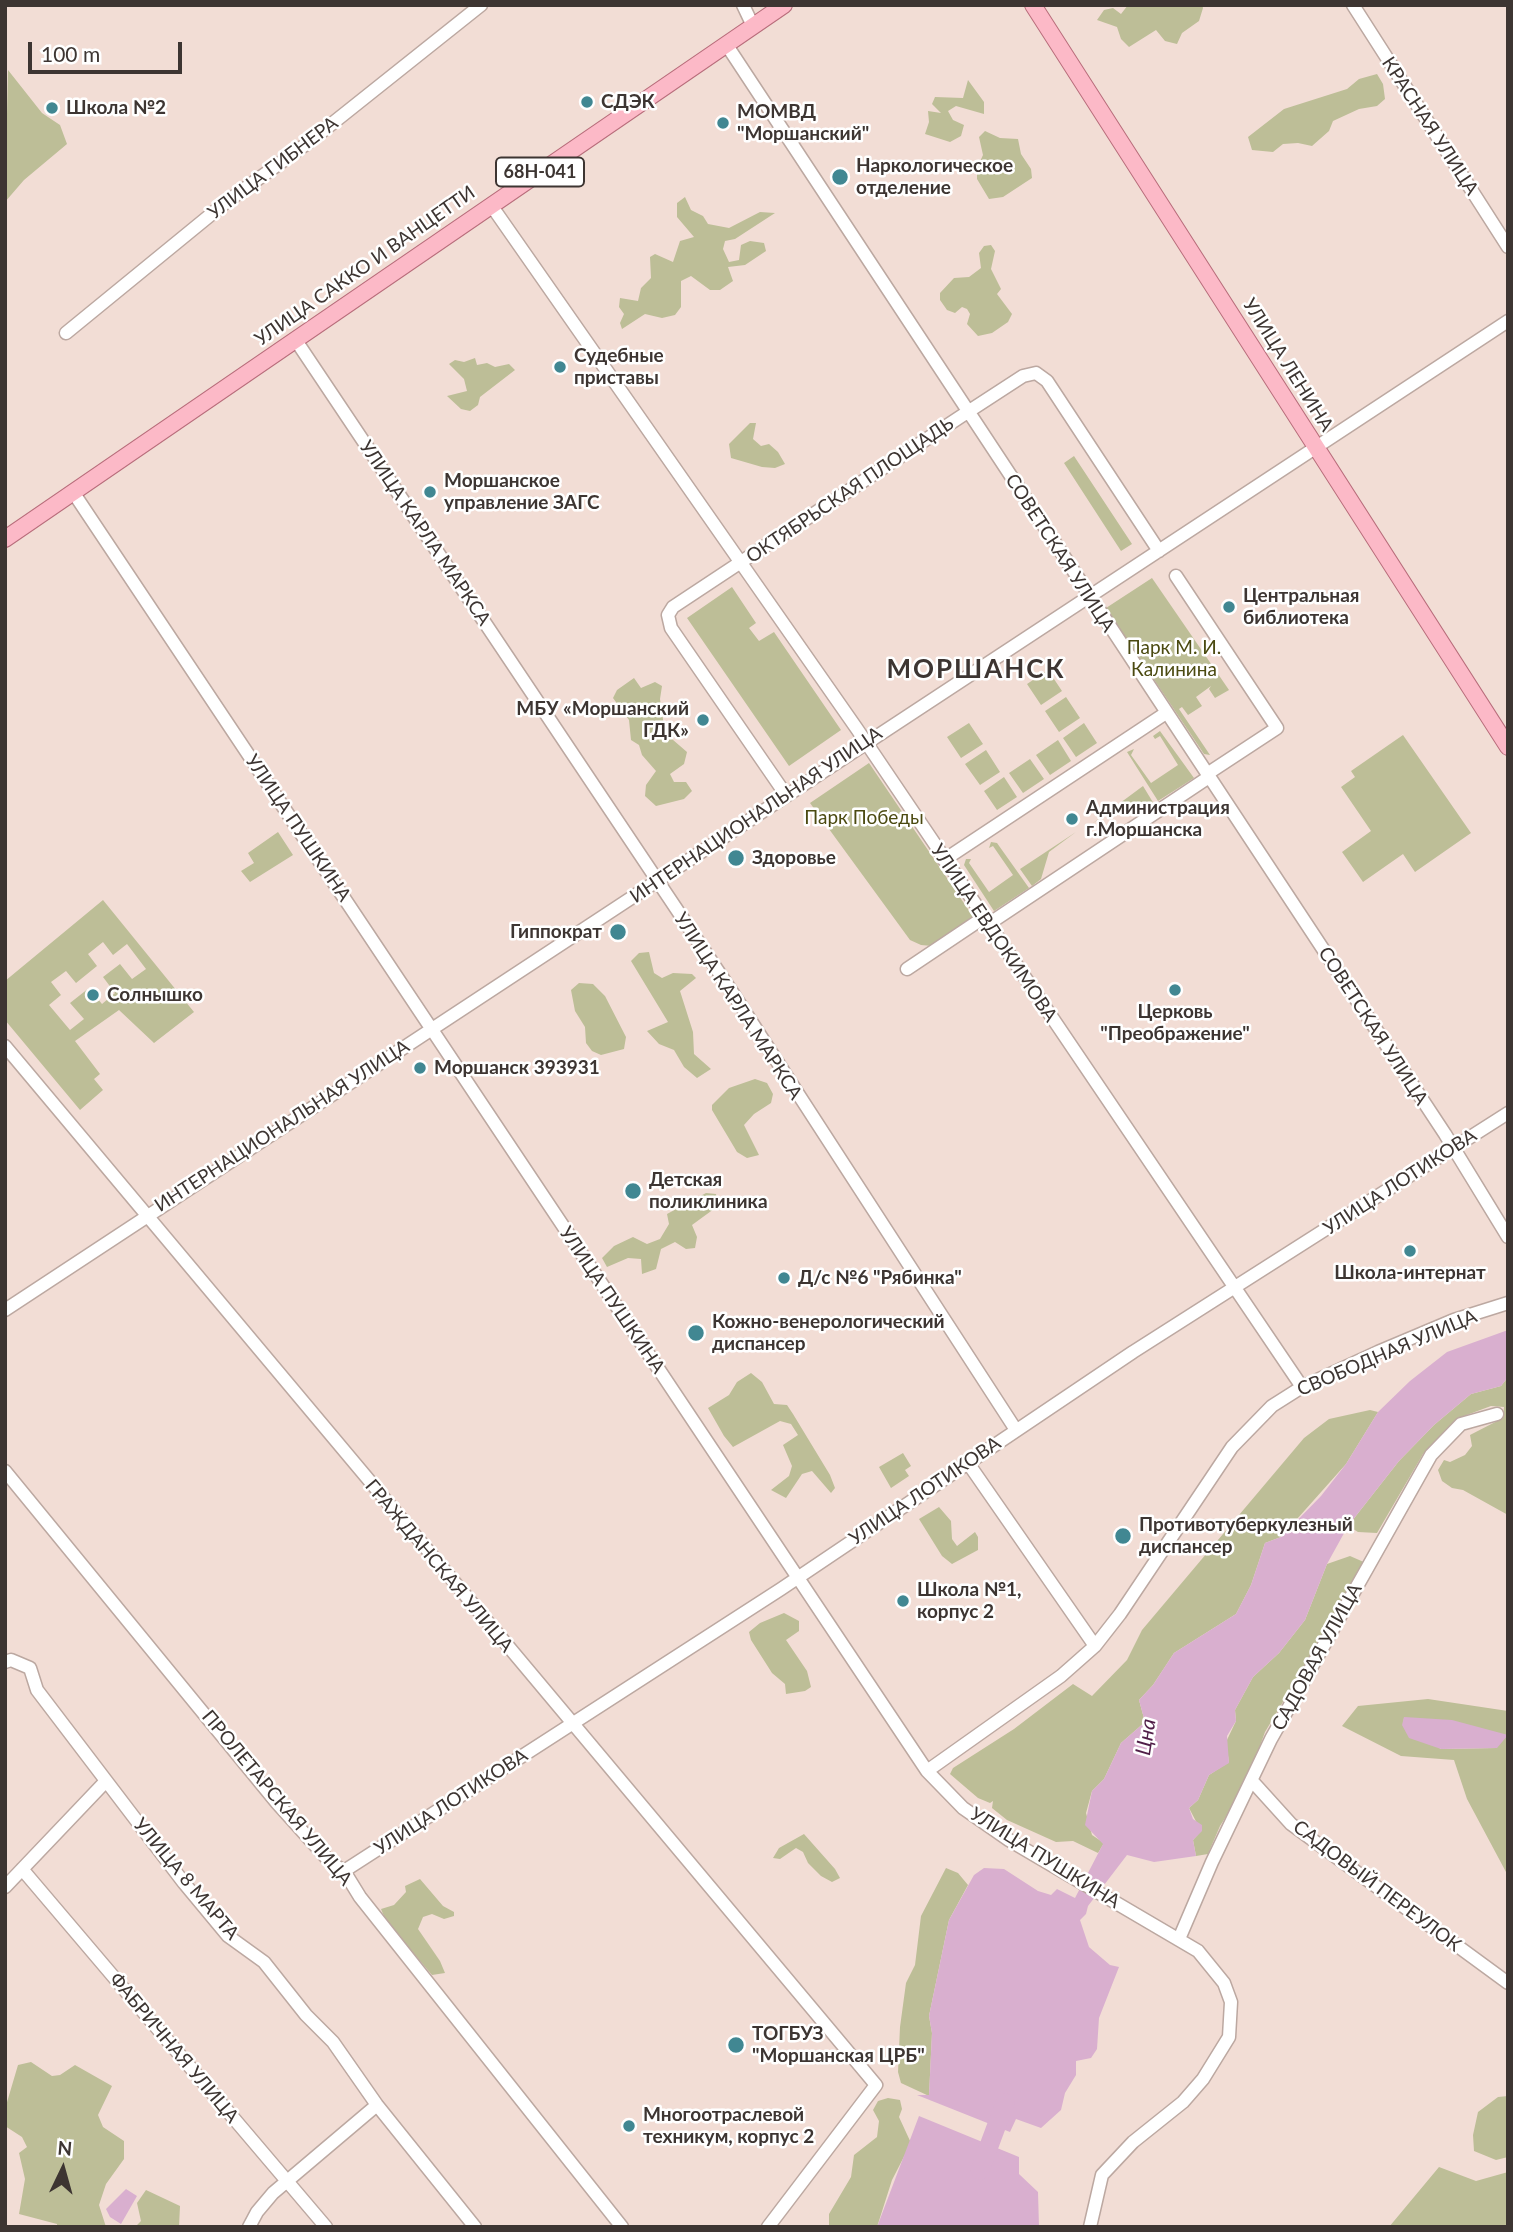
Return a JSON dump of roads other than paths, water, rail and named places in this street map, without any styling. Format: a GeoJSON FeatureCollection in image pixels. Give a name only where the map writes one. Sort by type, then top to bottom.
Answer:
{"type":"FeatureCollection","features":[{"type":"Feature","properties":{"kind":"main road","name":"УЛИЦА САККО И ВАНЦЕТТИ"},"geometry":{"type":"LineString","coordinates":[[5,538],[784,5]]}},
{"type":"Feature","properties":{"kind":"main road","name":"УЛИЦА ЛЕНИНА"},"geometry":{"type":"LineString","coordinates":[[1033,5],[1508,747]]}},
{"type":"Feature","properties":{"kind":"street","name":"УЛИЦА ГИБНЕРА"},"geometry":{"type":"LineString","coordinates":[[66,333],[225,203],[309,142],[481,5]]}},
{"type":"Feature","properties":{"kind":"street"},"geometry":{"type":"LineString","coordinates":[[743,5],[753,26]]}},
{"type":"Feature","properties":{"kind":"street","name":"КРАСНАЯ УЛИЦА"},"geometry":{"type":"LineString","coordinates":[[1353,5],[1508,247]]}},
{"type":"Feature","properties":{"kind":"street","name":"СОВЕТСКАЯ УЛИЦА"},"geometry":{"type":"LineString","coordinates":[[726,44],[1453,1147],[1508,1237]]}},
{"type":"Feature","properties":{"kind":"street","name":"УЛИЦА ЕВДОКИМОВА"},"geometry":{"type":"LineString","coordinates":[[491,205],[866,743],[1302,1387]]}},
{"type":"Feature","properties":{"kind":"street","name":"ИНТЕРНАЦИОНАЛЬНАЯ УЛИЦА"},"geometry":{"type":"LineString","coordinates":[[5,1310],[1508,321]]}},
{"type":"Feature","properties":{"kind":"street","name":"УЛИЦА КАРЛА МАРКСА"},"geometry":{"type":"LineString","coordinates":[[296,339],[657,881],[1016,1430]]}},
{"type":"Feature","properties":{"kind":"street","name":"ОКТЯБРЬСКАЯ ПЛОЩАДЬ"},"geometry":{"type":"LineString","coordinates":[[786,796],[671,628],[668,615],[673,607],[967,412],[1023,376],[1036,373],[1048,381],[1159,551]]}},
{"type":"Feature","properties":{"kind":"street","name":"УЛИЦА ПУШКИНА"},"geometry":{"type":"LineString","coordinates":[[73,492],[927,1771],[943,1791],[973,1816],[1048,1863],[1179,1938],[1214,1967],[1224,1983],[1232,2018],[1230,2037],[1203,2079],[1183,2102],[1133,2143],[1102,2175],[1090,2227]]}},
{"type":"Feature","properties":{"kind":"street"},"geometry":{"type":"LineString","coordinates":[[907,969],[985,921],[1277,728],[1176,576]]}},
{"type":"Feature","properties":{"kind":"street"},"geometry":{"type":"LineString","coordinates":[[944,860],[1166,713]]}},
{"type":"Feature","properties":{"kind":"street","name":"ГРАЖДАНСКАЯ УЛИЦА"},"geometry":{"type":"LineString","coordinates":[[5,1046],[876,2085],[768,2227]]}},
{"type":"Feature","properties":{"kind":"street","name":"УЛИЦА ЛОТИКОВА"},"geometry":{"type":"LineString","coordinates":[[344,1871],[798,1577],[1235,1287],[1508,1113]]}},
{"type":"Feature","properties":{"kind":"street","name":"СВОБОДНАЯ УЛИЦА"},"geometry":{"type":"LineString","coordinates":[[927,1771],[1060,1676],[1095,1646],[1120,1614],[1231,1447],[1272,1406],[1302,1387],[1454,1320],[1508,1303]]}},
{"type":"Feature","properties":{"kind":"street","name":"САДОВАЯ УЛИЦА"},"geometry":{"type":"LineString","coordinates":[[1179,1938],[1271,1739],[1431,1455],[1461,1424],[1497,1414]]}},
{"type":"Feature","properties":{"kind":"street"},"geometry":{"type":"LineString","coordinates":[[968,1463],[1095,1646]]}},
{"type":"Feature","properties":{"kind":"street","name":"ПРОЛЕТАРСКАЯ УЛИЦА"},"geometry":{"type":"LineString","coordinates":[[5,1471],[277,1803],[331,1863],[344,1871],[360,1897],[622,2227]]}},
{"type":"Feature","properties":{"kind":"street","name":"УЛИЦА 8 МАРТА"},"geometry":{"type":"LineString","coordinates":[[8,1661],[30,1668],[37,1690],[228,1936],[264,1962],[306,2015],[333,2042],[377,2105],[475,2227]]}},
{"type":"Feature","properties":{"kind":"street"},"geometry":{"type":"LineString","coordinates":[[5,1887],[106,1781]]}},
{"type":"Feature","properties":{"kind":"street","name":"САДОВЫЙ ПЕРЕУЛОК"},"geometry":{"type":"LineString","coordinates":[[1253,1782],[1292,1824],[1508,1983]]}},
{"type":"Feature","properties":{"kind":"street","name":"ФАБРИЧНАЯ УЛИЦА"},"geometry":{"type":"LineString","coordinates":[[22,1869],[326,2227]]}},
{"type":"Feature","properties":{"kind":"street"},"geometry":{"type":"LineString","coordinates":[[249,2227],[257,2212],[287,2181],[377,2105]]}},
{"type":"Feature","properties":{"kind":"water"},"geometry":{"type":"Polygon","coordinates":[[[1508,1330],[1508,1377],[1501,1386],[1471,1394],[1434,1425],[1399,1461],[1348,1526],[1327,1564],[1305,1620],[1279,1653],[1253,1677],[1235,1710],[1236,1721],[1227,1736],[1229,1763],[1209,1775],[1198,1800],[1189,1808],[1193,1819],[1202,1825],[1202,1831],[1193,1840],[1196,1856],[1154,1862],[1127,1855],[1088,1906],[1086,1914],[1080,1920],[1089,1947],[1110,1965],[1119,1967],[1099,2018],[1097,2049],[1091,2058],[1076,2061],[1076,2075],[1065,2093],[1061,2110],[1041,2128],[1016,2119],[1010,2132],[917,2095],[929,2095],[932,2033],[929,2016],[949,1920],[974,1875],[984,1868],[1004,1869],[1038,1891],[1051,1895],[1057,1889],[1075,1898],[1103,1844],[1085,1825],[1092,1791],[1104,1779],[1121,1743],[1145,1722],[1139,1700],[1153,1685],[1174,1653],[1236,1614],[1251,1585],[1265,1543],[1281,1537],[1321,1496],[1346,1464],[1378,1412],[1410,1381],[1447,1352],[1508,1330]]]}},
{"type":"Feature","properties":{"kind":"water"},"geometry":{"type":"Polygon","coordinates":[[[1404,1717],[1452,1720],[1508,1735],[1497,1748],[1441,1749],[1409,1738],[1402,1725],[1404,1717]]]}},
{"type":"Feature","properties":{"kind":"water"},"geometry":{"type":"Polygon","coordinates":[[[919,2116],[1019,2157],[1019,2174],[1038,2192],[1039,2227],[877,2227],[919,2116]]]}},
{"type":"Feature","properties":{"kind":"water"},"geometry":{"type":"Polygon","coordinates":[[[126,2189],[137,2196],[121,2224],[110,2217],[106,2209],[126,2189]]]}},
{"type":"Feature","properties":{"kind":"waterway","name":"Цна"},"geometry":{"type":"LineString","coordinates":[[980,2170],[1005,2103]]}},
{"type":"Feature","properties":{"kind":"place","name":"СДЭК"},"geometry":{"type":"Point","coordinates":[587,102]}},
{"type":"Feature","properties":{"kind":"place","name":"Школа №2"},"geometry":{"type":"Point","coordinates":[52,108]}},
{"type":"Feature","properties":{"kind":"place","name":"МОМВД \"Моршанский\""},"geometry":{"type":"Point","coordinates":[723,123]}},
{"type":"Feature","properties":{"kind":"place","name":"Наркологическое отделение"},"geometry":{"type":"Point","coordinates":[840,177]}},
{"type":"Feature","properties":{"kind":"place","name":"Судебные приставы"},"geometry":{"type":"Point","coordinates":[560,367]}},
{"type":"Feature","properties":{"kind":"place","name":"Моршанское управление ЗАГС"},"geometry":{"type":"Point","coordinates":[430,492]}},
{"type":"Feature","properties":{"kind":"place","name":"Центральная библиотека"},"geometry":{"type":"Point","coordinates":[1229,607]}},
{"type":"Feature","properties":{"kind":"place","name":"МБУ «Моршанский ГДК»"},"geometry":{"type":"Point","coordinates":[703,720]}},
{"type":"Feature","properties":{"kind":"place","name":"Администрация г.Моршанска"},"geometry":{"type":"Point","coordinates":[1072,819]}},
{"type":"Feature","properties":{"kind":"place","name":"Здоровье"},"geometry":{"type":"Point","coordinates":[736,858]}},
{"type":"Feature","properties":{"kind":"place","name":"Гиппократ"},"geometry":{"type":"Point","coordinates":[618,932]}},
{"type":"Feature","properties":{"kind":"place","name":"Церковь \"Преображение\""},"geometry":{"type":"Point","coordinates":[1175,990]}},
{"type":"Feature","properties":{"kind":"place","name":"Солнышко"},"geometry":{"type":"Point","coordinates":[93,995]}},
{"type":"Feature","properties":{"kind":"place","name":"Моршанск 393931"},"geometry":{"type":"Point","coordinates":[420,1068]}},
{"type":"Feature","properties":{"kind":"place","name":"Детская поликлиника"},"geometry":{"type":"Point","coordinates":[633,1191]}},
{"type":"Feature","properties":{"kind":"place","name":"Школа-интернат"},"geometry":{"type":"Point","coordinates":[1410,1251]}},
{"type":"Feature","properties":{"kind":"place","name":"Д/с №6 \"Рябинка\""},"geometry":{"type":"Point","coordinates":[784,1278]}},
{"type":"Feature","properties":{"kind":"place","name":"Кожно-венерологический диспансер"},"geometry":{"type":"Point","coordinates":[696,1333]}},
{"type":"Feature","properties":{"kind":"place","name":"Противотуберкулезный диспансер"},"geometry":{"type":"Point","coordinates":[1123,1536]}},
{"type":"Feature","properties":{"kind":"place","name":"Школа №1, корпус 2"},"geometry":{"type":"Point","coordinates":[903,1601]}},
{"type":"Feature","properties":{"kind":"place","name":"ТОГБУЗ \"Моршанская ЦРБ\""},"geometry":{"type":"Point","coordinates":[736,2045]}},
{"type":"Feature","properties":{"kind":"place","name":"Многоотраслевой техникум, корпус 2"},"geometry":{"type":"Point","coordinates":[629,2126]}},
{"type":"Feature","properties":{"kind":"district","name":"МОРШАНСК"},"geometry":{"type":"Point","coordinates":[976,670]}},
{"type":"Feature","properties":{"kind":"park label","name":"Парк М. И. Калинина"},"geometry":{"type":"Point","coordinates":[1174,659]}},
{"type":"Feature","properties":{"kind":"park label","name":"Парк Победы"},"geometry":{"type":"Point","coordinates":[864,818]}}]}
